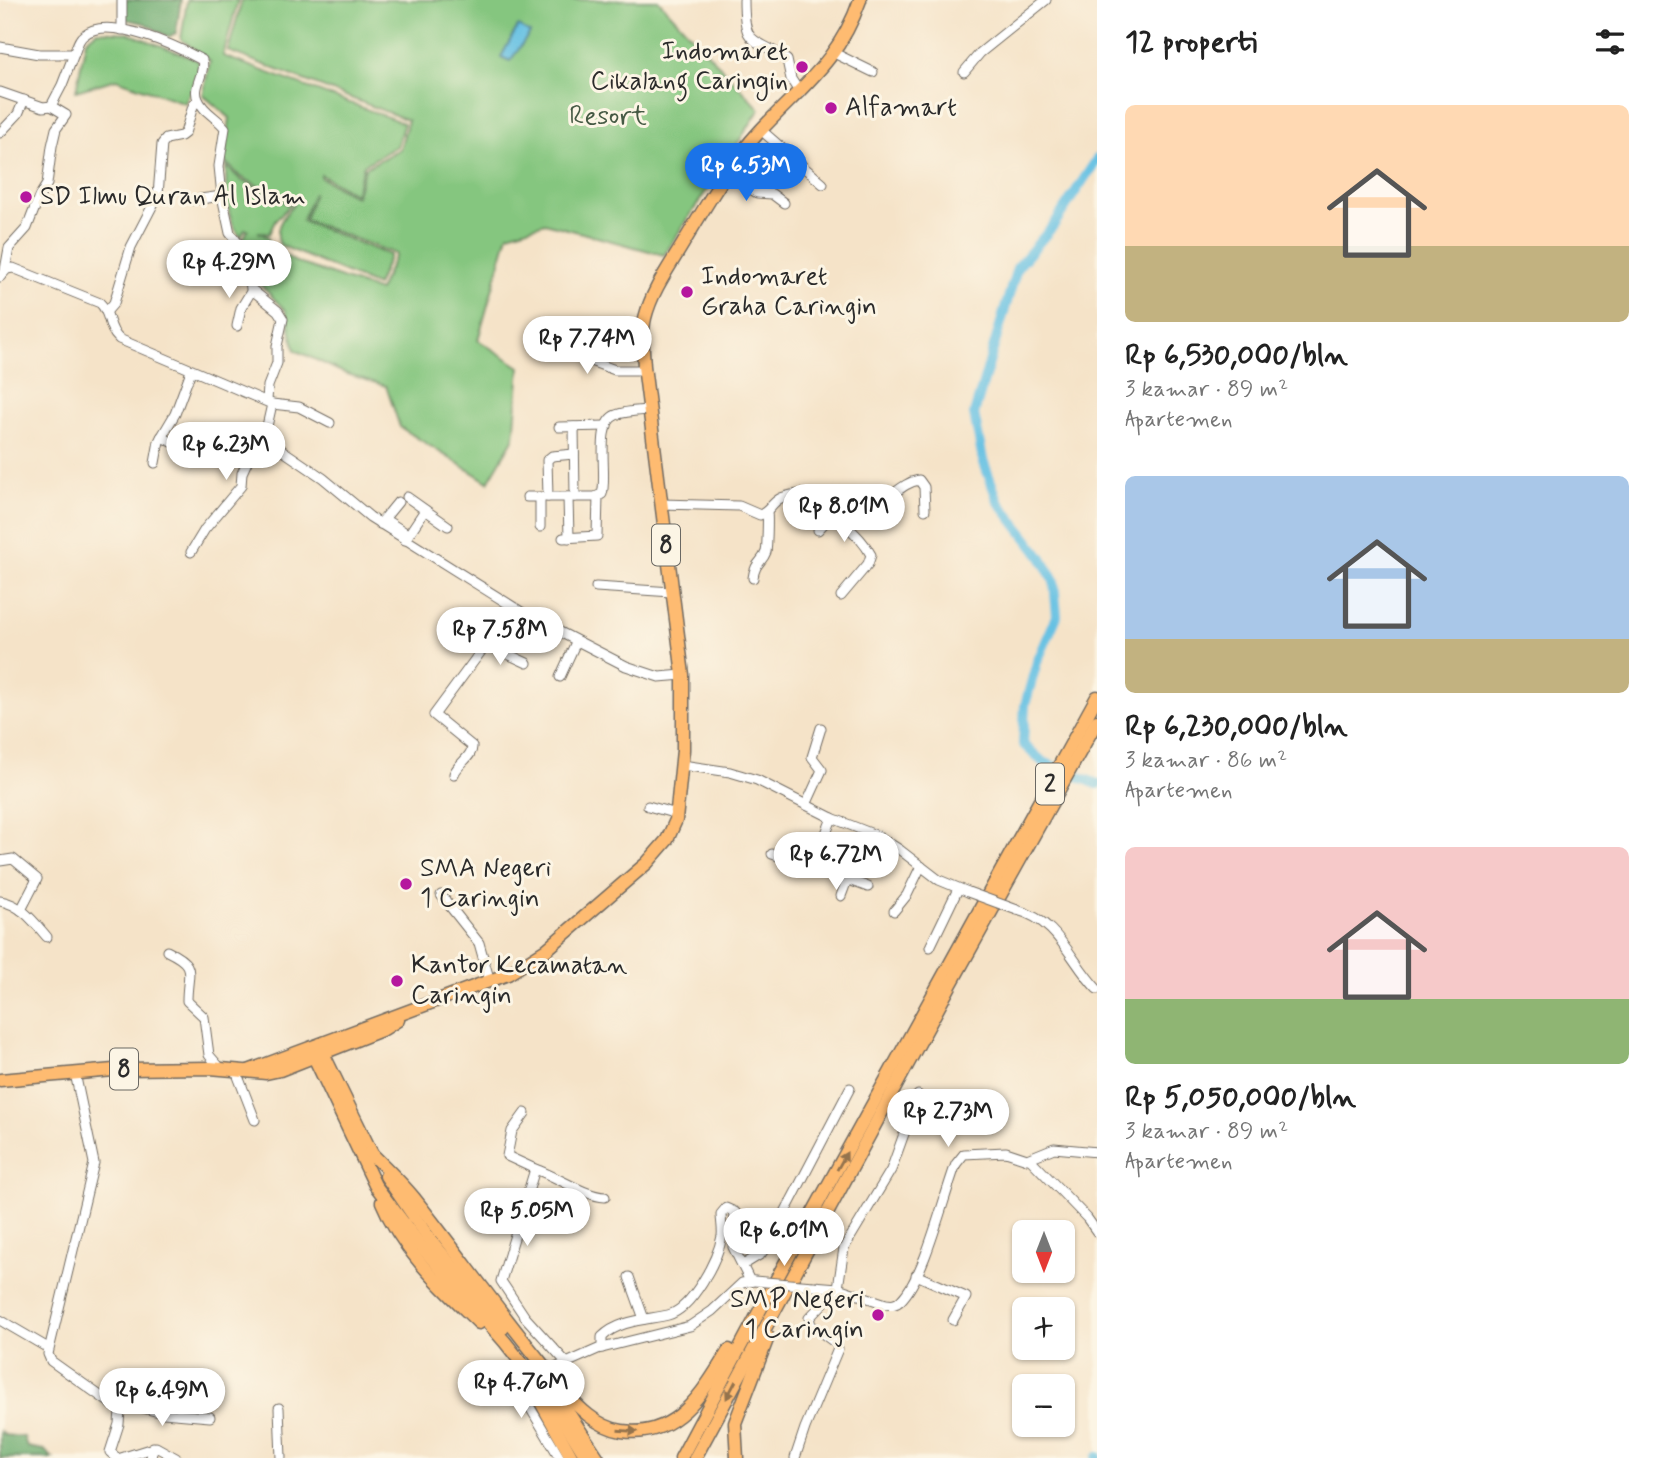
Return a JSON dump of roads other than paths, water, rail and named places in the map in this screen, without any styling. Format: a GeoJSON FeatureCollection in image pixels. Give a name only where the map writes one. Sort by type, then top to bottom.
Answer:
{"type":"FeatureCollection","features":[{"type":"Feature","properties":{"kind":"highway","name":"8"},"geometry":{"type":"LineString","coordinates":[[0,1080],[134,1069],[266,1073],[294,1065],[316,1050],[516,970],[546,950],[647,863],[667,840],[677,814],[682,765],[683,674],[649,410],[643,330],[649,305],[727,174],[761,130],[800,93],[834,53],[853,19],[859,0]]}},
{"type":"Feature","properties":{"kind":"highway","name":"2"},"geometry":{"type":"LineString","coordinates":[[1007,873],[1097,697]]}},
{"type":"Feature","properties":{"kind":"highway","name":"2"},"geometry":{"type":"LineString","coordinates":[[695,1458],[799,1266],[946,982],[1097,721]]}},
{"type":"Feature","properties":{"kind":"highway","name":"8"},"geometry":{"type":"LineString","coordinates":[[242,1071],[347,1043],[384,1029],[406,1013]]}},
{"type":"Feature","properties":{"kind":"highway"},"geometry":{"type":"LineString","coordinates":[[326,1073],[347,1043]]}},
{"type":"Feature","properties":{"kind":"highway","name":"2"},"geometry":{"type":"LineString","coordinates":[[681,1458],[783,1267],[913,1044]]}},
{"type":"Feature","properties":{"kind":"highway"},"geometry":{"type":"LineString","coordinates":[[316,1050],[389,1219],[433,1278],[506,1352],[526,1378],[572,1458]]}},
{"type":"Feature","properties":{"kind":"highway"},"geometry":{"type":"LineString","coordinates":[[294,1065],[326,1073],[370,1152],[429,1238],[560,1399],[598,1458]]}},
{"type":"Feature","properties":{"kind":"highway"},"geometry":{"type":"LineString","coordinates":[[370,1152],[412,1196],[572,1400],[598,1423],[613,1429],[647,1431],[664,1426],[681,1416],[708,1384],[783,1267]]}},
{"type":"Feature","properties":{"kind":"highway"},"geometry":{"type":"LineString","coordinates":[[375,1185],[421,1246],[513,1352],[553,1403],[587,1458]]}},
{"type":"Feature","properties":{"kind":"highway"},"geometry":{"type":"LineString","coordinates":[[737,1458],[735,1423],[740,1404],[799,1266]]}},
{"type":"Feature","properties":{"kind":"street"},"geometry":{"type":"LineString","coordinates":[[122,0],[122,30]]}},
{"type":"Feature","properties":{"kind":"street"},"geometry":{"type":"LineString","coordinates":[[744,0],[748,36],[785,58],[791,79],[800,93]]}},
{"type":"Feature","properties":{"kind":"street"},"geometry":{"type":"LineString","coordinates":[[964,72],[980,53],[1046,0]]}},
{"type":"Feature","properties":{"kind":"street"},"geometry":{"type":"LineString","coordinates":[[51,106],[59,93],[80,39],[90,31],[100,28],[144,34],[202,60],[198,100],[225,128],[219,166],[222,195],[230,233],[247,254],[252,290],[241,308],[237,326]]}},
{"type":"Feature","properties":{"kind":"street"},"geometry":{"type":"LineString","coordinates":[[0,47],[39,54],[74,54]]}},
{"type":"Feature","properties":{"kind":"street"},"geometry":{"type":"LineString","coordinates":[[834,53],[873,72]]}},
{"type":"Feature","properties":{"kind":"street"},"geometry":{"type":"LineString","coordinates":[[788,66],[794,59],[799,58]]}},
{"type":"Feature","properties":{"kind":"street"},"geometry":{"type":"LineString","coordinates":[[0,92],[43,107],[51,106],[66,116],[57,129],[51,146],[47,184],[27,228],[9,248],[2,273]]}},
{"type":"Feature","properties":{"kind":"street"},"geometry":{"type":"LineString","coordinates":[[0,133],[18,114],[24,100]]}},
{"type":"Feature","properties":{"kind":"street"},"geometry":{"type":"LineString","coordinates":[[107,311],[114,303],[131,247],[158,195],[163,142],[185,133],[193,106],[198,100]]}},
{"type":"Feature","properties":{"kind":"street"},"geometry":{"type":"LineString","coordinates":[[761,130],[823,184]]}},
{"type":"Feature","properties":{"kind":"street"},"geometry":{"type":"LineString","coordinates":[[727,174],[757,192],[774,195],[784,203]]}},
{"type":"Feature","properties":{"kind":"street"},"geometry":{"type":"LineString","coordinates":[[193,200],[222,195]]}},
{"type":"Feature","properties":{"kind":"street"},"geometry":{"type":"LineString","coordinates":[[2,273],[11,268],[18,270],[100,303],[107,311],[110,327],[119,339],[269,402],[299,407],[330,423]]}},
{"type":"Feature","properties":{"kind":"street"},"geometry":{"type":"LineString","coordinates":[[252,290],[275,308],[284,319],[277,346],[277,363],[268,386],[265,439]]}},
{"type":"Feature","properties":{"kind":"street"},"geometry":{"type":"LineString","coordinates":[[536,341],[615,370],[645,370]]}},
{"type":"Feature","properties":{"kind":"street"},"geometry":{"type":"LineString","coordinates":[[155,463],[161,437],[175,414],[191,371]]}},
{"type":"Feature","properties":{"kind":"street"},"geometry":{"type":"LineString","coordinates":[[574,427],[566,538],[597,536],[598,496],[604,489],[603,448],[609,420],[616,415],[649,410]]}},
{"type":"Feature","properties":{"kind":"street"},"geometry":{"type":"LineString","coordinates":[[559,427],[607,426]]}},
{"type":"Feature","properties":{"kind":"street"},"geometry":{"type":"LineString","coordinates":[[161,437],[172,442]]}},
{"type":"Feature","properties":{"kind":"street"},"geometry":{"type":"LineString","coordinates":[[191,552],[205,529],[239,489],[242,473],[257,440],[265,439],[513,608],[626,666],[652,675],[670,677],[683,674]]}},
{"type":"Feature","properties":{"kind":"street"},"geometry":{"type":"LineString","coordinates":[[540,527],[547,460],[552,456],[574,454]]}},
{"type":"Feature","properties":{"kind":"street"},"geometry":{"type":"LineString","coordinates":[[661,504],[736,505],[757,515],[767,512],[775,502],[783,498],[823,495],[874,505],[883,502],[909,482],[919,480],[924,487],[925,510]]}},
{"type":"Feature","properties":{"kind":"street"},"geometry":{"type":"LineString","coordinates":[[823,495],[833,514],[850,529],[871,555],[868,564],[841,596]]}},
{"type":"Feature","properties":{"kind":"street"},"geometry":{"type":"LineString","coordinates":[[527,497],[598,496]]}},
{"type":"Feature","properties":{"kind":"street"},"geometry":{"type":"LineString","coordinates":[[385,523],[402,499],[425,510],[448,526]]}},
{"type":"Feature","properties":{"kind":"street"},"geometry":{"type":"LineString","coordinates":[[407,537],[425,510]]}},
{"type":"Feature","properties":{"kind":"street"},"geometry":{"type":"LineString","coordinates":[[752,578],[755,567],[766,552],[769,522],[767,512]]}},
{"type":"Feature","properties":{"kind":"street"},"geometry":{"type":"LineString","coordinates":[[818,530],[833,514]]}},
{"type":"Feature","properties":{"kind":"street"},"geometry":{"type":"LineString","coordinates":[[407,537],[431,550]]}},
{"type":"Feature","properties":{"kind":"street"},"geometry":{"type":"LineString","coordinates":[[596,587],[672,592]]}},
{"type":"Feature","properties":{"kind":"street"},"geometry":{"type":"LineString","coordinates":[[454,774],[459,764],[471,753],[472,746],[434,716],[513,608]]}},
{"type":"Feature","properties":{"kind":"street"},"geometry":{"type":"LineString","coordinates":[[560,677],[576,642]]}},
{"type":"Feature","properties":{"kind":"street"},"geometry":{"type":"LineString","coordinates":[[486,644],[527,663]]}},
{"type":"Feature","properties":{"kind":"street"},"geometry":{"type":"LineString","coordinates":[[806,805],[822,770],[812,757],[821,728]]}},
{"type":"Feature","properties":{"kind":"street"},"geometry":{"type":"LineString","coordinates":[[682,765],[705,767],[757,780],[832,818],[878,836],[939,880],[1027,913],[1061,938],[1084,975],[1097,989]]}},
{"type":"Feature","properties":{"kind":"street"},"geometry":{"type":"LineString","coordinates":[[648,806],[677,814]]}},
{"type":"Feature","properties":{"kind":"street"},"geometry":{"type":"LineString","coordinates":[[813,867],[832,818]]}},
{"type":"Feature","properties":{"kind":"street"},"geometry":{"type":"LineString","coordinates":[[772,854],[868,887]]}},
{"type":"Feature","properties":{"kind":"street"},"geometry":{"type":"LineString","coordinates":[[0,861],[13,859],[37,879],[21,910]]}},
{"type":"Feature","properties":{"kind":"street"},"geometry":{"type":"LineString","coordinates":[[894,911],[907,895],[921,866]]}},
{"type":"Feature","properties":{"kind":"street"},"geometry":{"type":"LineString","coordinates":[[841,896],[847,880]]}},
{"type":"Feature","properties":{"kind":"street"},"geometry":{"type":"LineString","coordinates":[[930,947],[963,890]]}},
{"type":"Feature","properties":{"kind":"street"},"geometry":{"type":"LineString","coordinates":[[441,895],[479,943],[490,982]]}},
{"type":"Feature","properties":{"kind":"street"},"geometry":{"type":"LineString","coordinates":[[0,901],[9,902],[21,910],[47,937]]}},
{"type":"Feature","properties":{"kind":"street"},"geometry":{"type":"LineString","coordinates":[[167,951],[184,960],[189,967],[187,1001],[204,1017],[209,1055],[222,1070]]}},
{"type":"Feature","properties":{"kind":"street"},"geometry":{"type":"LineString","coordinates":[[242,1071],[255,1120]]}},
{"type":"Feature","properties":{"kind":"street"},"geometry":{"type":"LineString","coordinates":[[75,1073],[94,1163],[48,1356],[121,1414],[113,1456],[153,1447],[161,1448],[176,1458]]}},
{"type":"Feature","properties":{"kind":"street"},"geometry":{"type":"LineString","coordinates":[[743,1265],[766,1248],[850,1088]]}},
{"type":"Feature","properties":{"kind":"street"},"geometry":{"type":"LineString","coordinates":[[795,1458],[838,1349],[837,1344],[811,1325],[809,1318],[838,1288],[844,1248],[891,1170],[918,1096]]}},
{"type":"Feature","properties":{"kind":"street"},"geometry":{"type":"LineString","coordinates":[[525,1113],[512,1131],[507,1156],[588,1193],[605,1197]]}},
{"type":"Feature","properties":{"kind":"street"},"geometry":{"type":"LineString","coordinates":[[1030,1159],[1054,1148],[1097,1152]]}},
{"type":"Feature","properties":{"kind":"street"},"geometry":{"type":"LineString","coordinates":[[555,1368],[602,1348],[690,1326],[712,1311],[742,1283],[752,1281],[838,1288],[892,1305],[901,1300],[916,1275],[956,1164],[962,1155],[971,1152],[1002,1152],[1030,1159],[1097,1232]]}},
{"type":"Feature","properties":{"kind":"street"},"geometry":{"type":"LineString","coordinates":[[535,1169],[501,1281],[524,1317],[566,1362]]}},
{"type":"Feature","properties":{"kind":"street"},"geometry":{"type":"LineString","coordinates":[[602,1348],[601,1339],[604,1334],[643,1318],[676,1312],[696,1290],[706,1276],[721,1240],[721,1214],[726,1208],[734,1210],[736,1214],[732,1242],[752,1281]]}},
{"type":"Feature","properties":{"kind":"street"},"geometry":{"type":"LineString","coordinates":[[916,1275],[965,1297],[953,1320]]}},
{"type":"Feature","properties":{"kind":"street"},"geometry":{"type":"LineString","coordinates":[[629,1277],[643,1318]]}},
{"type":"Feature","properties":{"kind":"street"},"geometry":{"type":"LineString","coordinates":[[0,1320],[48,1348]]}},
{"type":"Feature","properties":{"kind":"street"},"geometry":{"type":"LineString","coordinates":[[528,1387],[524,1391],[525,1399],[560,1458]]}},
{"type":"Feature","properties":{"kind":"street"},"geometry":{"type":"LineString","coordinates":[[110,1403],[119,1402],[163,1413],[210,1417]]}},
{"type":"Feature","properties":{"kind":"street"},"geometry":{"type":"LineString","coordinates":[[279,1408],[281,1458]]}},
{"type":"Feature","properties":{"kind":"street"},"geometry":{"type":"LineString","coordinates":[[151,1458],[153,1447]]}},
{"type":"Feature","properties":{"kind":"water"},"geometry":{"type":"Polygon","coordinates":[[[518,26],[530,33],[510,61],[501,57],[518,26]]]}},
{"type":"Feature","properties":{"kind":"waterway"},"geometry":{"type":"LineString","coordinates":[[1097,159],[1053,226],[1017,268],[974,414],[983,460],[998,501],[1041,557],[1054,581],[1057,616],[1037,662],[1025,705],[1023,744],[1043,762],[1097,784]]}},
{"type":"Feature","properties":{"kind":"place","name":"Indomaret Cikalang Caringin"},"geometry":{"type":"Point","coordinates":[802,67]}},
{"type":"Feature","properties":{"kind":"place","name":"Alfamart"},"geometry":{"type":"Point","coordinates":[831,108]}},
{"type":"Feature","properties":{"kind":"place","name":"SD Ilmu Quran Al Islam"},"geometry":{"type":"Point","coordinates":[26,197]}},
{"type":"Feature","properties":{"kind":"place","name":"Indomaret Graha Caringin"},"geometry":{"type":"Point","coordinates":[687,292]}},
{"type":"Feature","properties":{"kind":"place","name":"SMA Negeri 1 Caringin"},"geometry":{"type":"Point","coordinates":[406,884]}},
{"type":"Feature","properties":{"kind":"place","name":"Kantor Kecamatan Caringin"},"geometry":{"type":"Point","coordinates":[397,981]}},
{"type":"Feature","properties":{"kind":"place","name":"SMP Negeri 1 Caringin"},"geometry":{"type":"Point","coordinates":[878,1315]}},
{"type":"Feature","properties":{"kind":"park label","name":"Resort"},"geometry":{"type":"Point","coordinates":[608,117]}}]}
